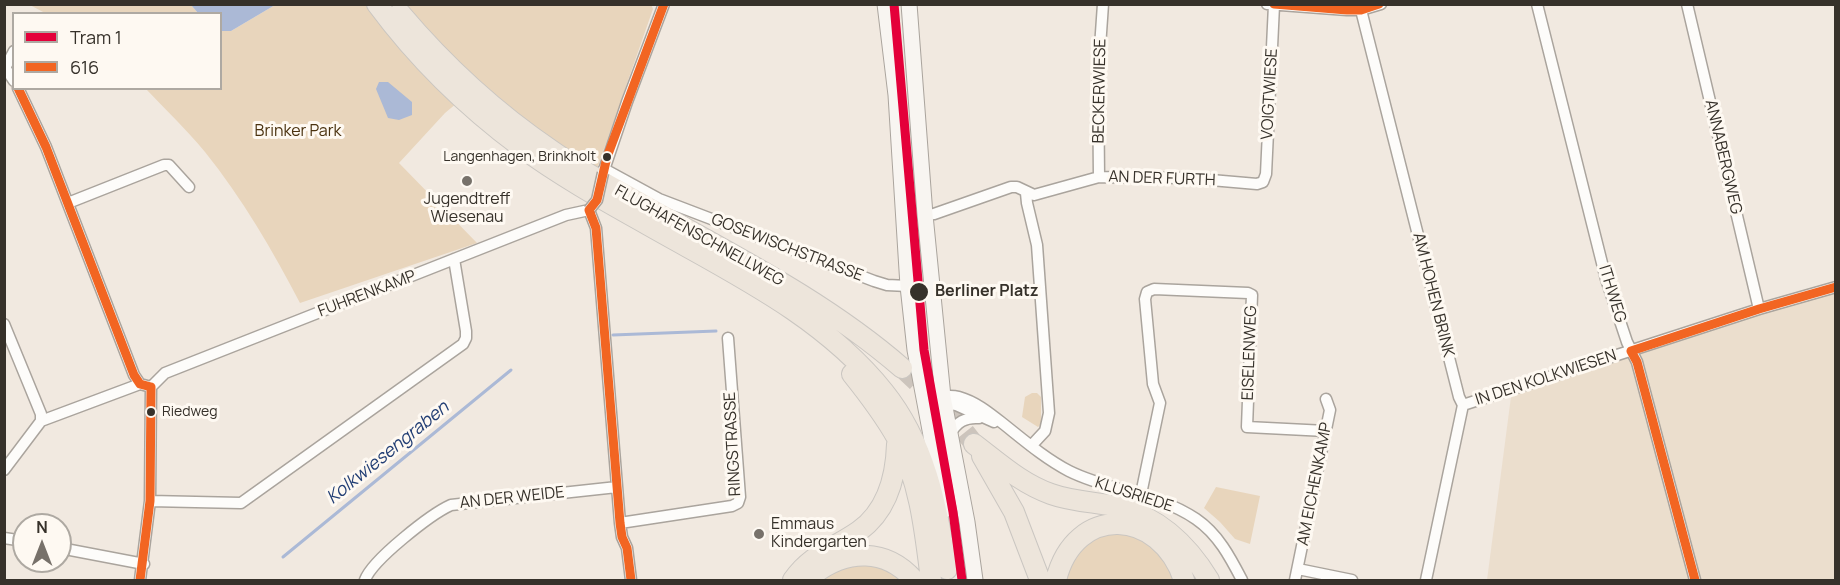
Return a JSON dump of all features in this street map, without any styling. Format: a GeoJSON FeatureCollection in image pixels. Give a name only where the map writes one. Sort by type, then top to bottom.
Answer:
{"type":"FeatureCollection","features":[{"type":"Feature","properties":{"kind":"highway","name":"FLUGHAFENSCHNELLWEG"},"geometry":{"type":"LineString","coordinates":[[377,4],[430,67],[521,147],[570,180],[730,271],[788,307],[828,336],[854,359],[885,393],[902,418],[924,464],[932,488],[947,575]]}},
{"type":"Feature","properties":{"kind":"highway","name":"FLUGHAFENSCHNELLWEG"},"geometry":{"type":"LineString","coordinates":[[393,4],[415,31],[463,79],[536,140],[592,176],[795,291],[845,323],[902,368]]}},
{"type":"Feature","properties":{"kind":"highway"},"geometry":{"type":"LineString","coordinates":[[788,307],[799,324],[851,373],[878,408],[897,438],[919,500],[931,580]]}},
{"type":"Feature","properties":{"kind":"highway"},"geometry":{"type":"LineString","coordinates":[[793,580],[814,557],[860,530],[881,507],[889,495],[896,469],[897,438]]}},
{"type":"Feature","properties":{"kind":"highway"},"geometry":{"type":"LineString","coordinates":[[1040,580],[1014,512],[974,444],[1021,480],[1036,488],[1071,500],[1117,507],[1152,521],[1188,549],[1209,580]]}},
{"type":"Feature","properties":{"kind":"highway"},"geometry":{"type":"LineString","coordinates":[[1056,580],[1061,562],[1069,548],[1080,537],[1107,525],[1136,527],[1158,539],[1176,560],[1184,580]]}},
{"type":"Feature","properties":{"kind":"highway"},"geometry":{"type":"LineString","coordinates":[[808,580],[824,566],[836,560],[863,555],[876,556],[889,561],[914,580]]}},
{"type":"Feature","properties":{"kind":"main road"},"geometry":{"type":"LineString","coordinates":[[885,4],[896,95],[908,286],[923,400],[941,487],[948,541],[947,575]]}},
{"type":"Feature","properties":{"kind":"main road"},"geometry":{"type":"LineString","coordinates":[[909,4],[925,215],[944,400],[975,580]]}},
{"type":"Feature","properties":{"kind":"street"},"geometry":{"type":"LineString","coordinates":[[630,580],[627,548],[622,537],[620,523],[596,228],[589,210],[597,200],[603,171],[664,4]]}},
{"type":"Feature","properties":{"kind":"street","name":"BECKERWIESE"},"geometry":{"type":"LineString","coordinates":[[1099,177],[1098,76],[1103,4]]}},
{"type":"Feature","properties":{"kind":"street"},"geometry":{"type":"LineString","coordinates":[[1267,4],[1361,10],[1381,4]]}},
{"type":"Feature","properties":{"kind":"street","name":"ITHWEG"},"geometry":{"type":"LineString","coordinates":[[1537,4],[1606,279],[1636,362],[1695,580]]}},
{"type":"Feature","properties":{"kind":"street","name":"ANNABERGWEG"},"geometry":{"type":"LineString","coordinates":[[1687,4],[1759,309]]}},
{"type":"Feature","properties":{"kind":"street","name":"VOIGTWIESE"},"geometry":{"type":"LineString","coordinates":[[1263,182],[1266,174],[1274,5]]}},
{"type":"Feature","properties":{"kind":"street","name":"AM HOHEN BRINK"},"geometry":{"type":"LineString","coordinates":[[1361,10],[1439,320],[1463,405]]}},
{"type":"Feature","properties":{"kind":"street"},"geometry":{"type":"LineString","coordinates":[[19,90],[46,147],[134,375],[145,386],[150,501],[144,564],[140,580]]}},
{"type":"Feature","properties":{"kind":"street"},"geometry":{"type":"LineString","coordinates":[[68,203],[164,165],[169,165],[189,187]]}},
{"type":"Feature","properties":{"kind":"street","name":"GOSEWISCHSTRASSE"},"geometry":{"type":"LineString","coordinates":[[603,171],[659,199],[874,281],[887,285],[908,286]]}},
{"type":"Feature","properties":{"kind":"street","name":"AN DER FURTH"},"geometry":{"type":"LineString","coordinates":[[925,215],[934,214],[1011,187],[1017,187],[1034,195],[1099,177],[1188,178],[1257,184],[1263,182]]}},
{"type":"Feature","properties":{"kind":"street"},"geometry":{"type":"LineString","coordinates":[[1026,193],[1037,245],[1049,413],[1045,431],[1031,446]]}},
{"type":"Feature","properties":{"kind":"street","name":"FUHRENKAMP"},"geometry":{"type":"LineString","coordinates":[[41,421],[145,386],[165,374],[454,259],[566,215],[589,210]]}},
{"type":"Feature","properties":{"kind":"street"},"geometry":{"type":"LineString","coordinates":[[150,501],[241,503],[463,344],[466,331],[454,259]]}},
{"type":"Feature","properties":{"kind":"street","name":"IN DEN KOLKWIESEN"},"geometry":{"type":"LineString","coordinates":[[1463,405],[1759,309],[1836,287]]}},
{"type":"Feature","properties":{"kind":"street","name":"EISELENWEG"},"geometry":{"type":"LineString","coordinates":[[1142,494],[1160,402],[1154,384],[1145,298],[1147,292],[1154,290],[1252,295],[1247,427],[1326,431]]}},
{"type":"Feature","properties":{"kind":"street"},"geometry":{"type":"LineString","coordinates":[[4,470],[41,421],[41,414],[5,329]]}},
{"type":"Feature","properties":{"kind":"street","name":"RINGSTRASSE"},"geometry":{"type":"LineString","coordinates":[[620,523],[732,506],[738,503],[740,497],[728,338]]}},
{"type":"Feature","properties":{"kind":"street","name":"KLUSRIEDE"},"geometry":{"type":"LineString","coordinates":[[923,400],[961,398],[975,404],[1058,465],[1089,480],[1142,494],[1173,506],[1206,528],[1228,554],[1242,580]]}},
{"type":"Feature","properties":{"kind":"street","name":"AM EICHENKAMP"},"geometry":{"type":"LineString","coordinates":[[1326,399],[1330,410],[1297,575],[1352,580]]}},
{"type":"Feature","properties":{"kind":"street","name":"KLUSRIEDE"},"geometry":{"type":"LineString","coordinates":[[944,400],[1008,428]]}},
{"type":"Feature","properties":{"kind":"street"},"geometry":{"type":"LineString","coordinates":[[1426,580],[1463,405]]}},
{"type":"Feature","properties":{"kind":"street"},"geometry":{"type":"LineString","coordinates":[[950,434],[958,423],[966,418],[987,418]]}},
{"type":"Feature","properties":{"kind":"street","name":"AN DER WEIDE"},"geometry":{"type":"LineString","coordinates":[[365,580],[373,565],[438,511],[451,505],[617,487]]}},
{"type":"Feature","properties":{"kind":"street"},"geometry":{"type":"LineString","coordinates":[[72,550],[144,564]]}},
{"type":"Feature","properties":{"kind":"shaded area"},"geometry":{"type":"Polygon","coordinates":[[[1835,287],[1835,580],[1487,580],[1512,389],[1835,287]]]}},
{"type":"Feature","properties":{"kind":"green space","name":"Brinker Park"},"geometry":{"type":"Polygon","coordinates":[[[651,4],[653,9],[597,169],[530,125],[481,83],[445,113],[399,163],[477,243],[300,303],[268,244],[232,188],[198,144],[147,90],[222,90],[222,31],[231,31],[275,5],[651,4]]]}},
{"type":"Feature","properties":{"kind":"green space"},"geometry":{"type":"Polygon","coordinates":[[[30,5],[191,5],[197,12],[43,12],[30,5]]]}},
{"type":"Feature","properties":{"kind":"green space"},"geometry":{"type":"Polygon","coordinates":[[[1037,393],[1041,397],[1041,424],[1038,427],[1022,417],[1025,397],[1037,393]]]}},
{"type":"Feature","properties":{"kind":"green space"},"geometry":{"type":"Polygon","coordinates":[[[1216,487],[1260,496],[1250,544],[1235,539],[1204,508],[1216,487]]]}},
{"type":"Feature","properties":{"kind":"green space"},"geometry":{"type":"Polygon","coordinates":[[[1116,530],[1154,542],[1180,580],[1063,580],[1082,544],[1116,530]]]}},
{"type":"Feature","properties":{"kind":"green space"},"geometry":{"type":"Polygon","coordinates":[[[860,559],[910,580],[815,580],[860,559]]]}},
{"type":"Feature","properties":{"kind":"water"},"geometry":{"type":"Polygon","coordinates":[[[191,5],[275,5],[231,31],[222,31],[222,12],[197,12],[191,5]]]}},
{"type":"Feature","properties":{"kind":"water"},"geometry":{"type":"Polygon","coordinates":[[[379,82],[388,82],[412,102],[412,115],[399,120],[388,118],[376,89],[379,82]]]}},
{"type":"Feature","properties":{"kind":"waterway","name":"Kolkwiesengraben"},"geometry":{"type":"LineString","coordinates":[[613,335],[716,331]]}},
{"type":"Feature","properties":{"kind":"waterway","name":"Kolkwiesengraben"},"geometry":{"type":"LineString","coordinates":[[283,557],[511,370]]}},
{"type":"Feature","properties":{"kind":"tunnel"},"geometry":{"type":"LineString","coordinates":[[902,368],[931,395],[974,444]]}},
{"type":"Feature","properties":{"kind":"tram line","name":"1"},"geometry":{"type":"LineString","coordinates":[[894,4],[924,350],[953,512],[962,580]]}},
{"type":"Feature","properties":{"kind":"transit line","name":"616"},"geometry":{"type":"LineString","coordinates":[[589,210],[597,200],[607,157],[664,4]]}},
{"type":"Feature","properties":{"kind":"transit line","name":"616"},"geometry":{"type":"LineString","coordinates":[[1274,4],[1347,10],[1361,10],[1379,4]]}},
{"type":"Feature","properties":{"kind":"transit line","name":"616"},"geometry":{"type":"LineString","coordinates":[[19,90],[46,147],[134,375],[140,384],[151,387]]}},
{"type":"Feature","properties":{"kind":"transit line","name":"616"},"geometry":{"type":"LineString","coordinates":[[589,210],[596,228],[620,523],[622,537],[627,548],[631,580]]}},
{"type":"Feature","properties":{"kind":"transit line","name":"616"},"geometry":{"type":"LineString","coordinates":[[1631,351],[1759,309],[1836,287]]}},
{"type":"Feature","properties":{"kind":"transit line","name":"616"},"geometry":{"type":"LineString","coordinates":[[1631,351],[1637,362],[1695,580]]}},
{"type":"Feature","properties":{"kind":"transit line","name":"616"},"geometry":{"type":"LineString","coordinates":[[140,580],[150,501],[151,387]]}},
{"type":"Feature","properties":{"kind":"place","name":"Langenhagen, Brinkholt"},"geometry":{"type":"Point","coordinates":[607,157]}},
{"type":"Feature","properties":{"kind":"place","name":"Jugendtreff Wiesenau"},"geometry":{"type":"Point","coordinates":[467,181]}},
{"type":"Feature","properties":{"kind":"place","name":"Berliner Platz"},"geometry":{"type":"Point","coordinates":[919,292]}},
{"type":"Feature","properties":{"kind":"place","name":"Riedweg"},"geometry":{"type":"Point","coordinates":[151,412]}},
{"type":"Feature","properties":{"kind":"place","name":"Emmaus Kindergarten"},"geometry":{"type":"Point","coordinates":[759,534]}}]}
